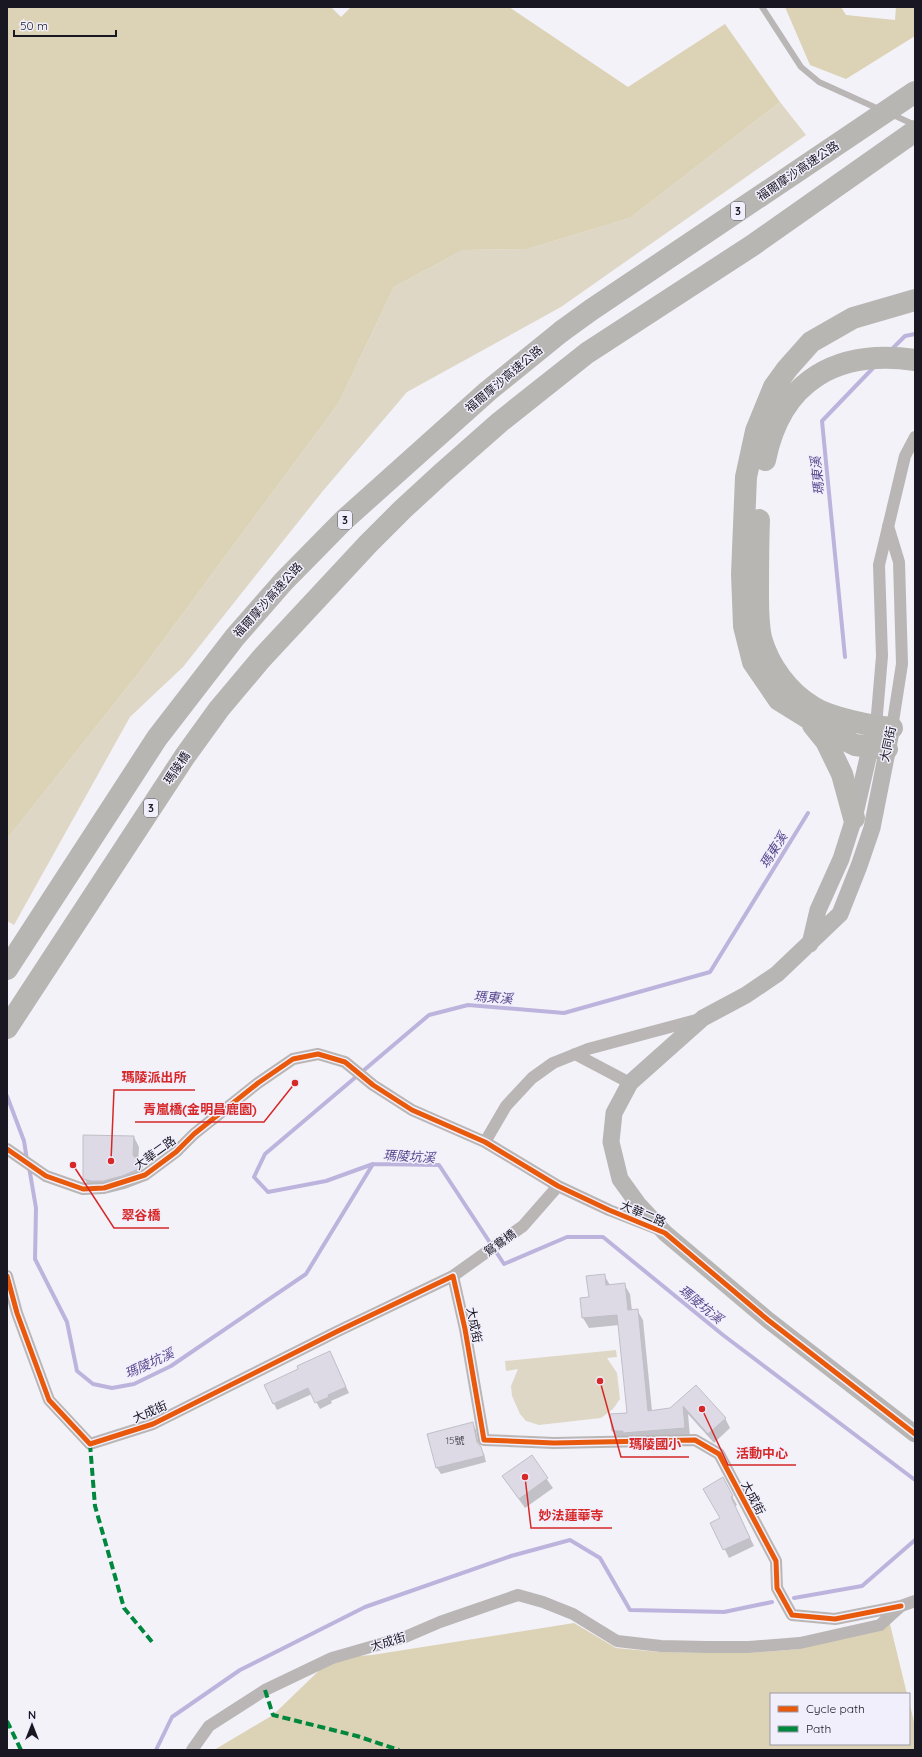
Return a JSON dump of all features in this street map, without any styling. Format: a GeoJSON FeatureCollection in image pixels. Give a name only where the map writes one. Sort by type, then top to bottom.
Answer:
{"type":"FeatureCollection","features":[{"type":"Feature","properties":{"kind":"highway","name":"福爾摩沙高速公路"},"geometry":{"type":"LineString","coordinates":[[7,969],[157,738],[235,636],[284,581],[344,520],[488,390],[562,331],[915,92]]}},
{"type":"Feature","properties":{"kind":"highway","name":"瑪陵橋"},"geometry":{"type":"LineString","coordinates":[[7,1028],[185,756],[219,709],[252,670],[368,544],[441,474],[500,422],[588,353],[753,245],[915,131]]}},
{"type":"Feature","properties":{"kind":"highway"},"geometry":{"type":"LineString","coordinates":[[879,749],[855,745],[808,719],[779,700],[762,678],[753,662],[744,626],[742,574],[746,477],[756,431],[774,387],[787,369],[812,342],[853,318],[911,301]]}},
{"type":"Feature","properties":{"kind":"highway"},"geometry":{"type":"LineString","coordinates":[[884,727],[838,717],[814,708],[792,690],[778,675],[761,638],[758,618],[757,566],[761,478],[769,438],[782,411],[798,392],[808,383],[823,372],[841,364],[864,358],[893,357],[915,360]]}},
{"type":"Feature","properties":{"kind":"highway"},"geometry":{"type":"LineString","coordinates":[[808,719],[826,741],[842,774],[854,818]]}},
{"type":"Feature","properties":{"kind":"street","name":"大同街"},"geometry":{"type":"LineString","coordinates":[[884,727],[879,565],[904,456],[915,437]]}},
{"type":"Feature","properties":{"kind":"street","name":"大同街"},"geometry":{"type":"LineString","coordinates":[[810,945],[818,910],[841,859],[879,749],[902,664],[899,562],[888,526]]}},
{"type":"Feature","properties":{"kind":"street","name":"大同街"},"geometry":{"type":"LineString","coordinates":[[630,1083],[703,1018],[746,995],[777,974],[810,945],[840,914],[872,828],[879,749]]}},
{"type":"Feature","properties":{"kind":"street"},"geometry":{"type":"LineString","coordinates":[[485,1142],[506,1106],[532,1078],[553,1063],[588,1049],[703,1018]]}},
{"type":"Feature","properties":{"kind":"street","name":"大華二路"},"geometry":{"type":"LineString","coordinates":[[11,1152],[46,1176],[83,1189],[104,1188],[124,1183],[145,1175],[176,1152],[194,1134],[258,1083],[293,1059],[318,1054],[344,1062],[373,1085],[412,1110],[485,1142],[558,1186],[609,1210],[665,1232],[768,1320],[915,1434]]}},
{"type":"Feature","properties":{"kind":"street"},"geometry":{"type":"LineString","coordinates":[[575,1054],[630,1083],[614,1113],[611,1142],[620,1179],[638,1204],[665,1232]]}},
{"type":"Feature","properties":{"kind":"street","name":"鴛鴦橋"},"geometry":{"type":"LineString","coordinates":[[477,1259],[523,1226],[558,1186]]}},
{"type":"Feature","properties":{"kind":"street","name":"大成街"},"geometry":{"type":"LineString","coordinates":[[7,1276],[17,1313],[48,1400],[90,1444],[153,1424],[338,1331],[453,1276],[477,1259]]}},
{"type":"Feature","properties":{"kind":"street","name":"大成街"},"geometry":{"type":"LineString","coordinates":[[453,1276],[465,1329],[484,1440],[554,1442],[695,1440],[719,1454],[776,1562],[777,1588],[792,1615],[835,1619],[901,1606],[915,1601]]}},
{"type":"Feature","properties":{"kind":"street","name":"大成街"},"geometry":{"type":"LineString","coordinates":[[192,1750],[209,1726],[265,1690],[332,1658],[405,1637],[440,1622],[518,1596],[543,1602],[573,1614],[617,1641],[661,1646],[749,1647],[800,1643],[880,1625],[901,1606]]}},
{"type":"Feature","properties":{"kind":"lane"},"geometry":{"type":"LineString","coordinates":[[762,7],[801,67],[819,82],[915,125]]}},
{"type":"Feature","properties":{"kind":"shaded area"},"geometry":{"type":"Polygon","coordinates":[[[7,7],[331,7],[341,17],[351,7],[509,7],[628,87],[725,24],[780,102],[630,218],[527,249],[463,250],[394,287],[338,404],[141,670],[7,839],[7,7]]]}},
{"type":"Feature","properties":{"kind":"shaded area"},"geometry":{"type":"Polygon","coordinates":[[[785,7],[841,7],[846,15],[895,20],[896,7],[915,7],[915,36],[846,79],[810,65],[785,7]]]}},
{"type":"Feature","properties":{"kind":"shaded area"},"geometry":{"type":"Polygon","coordinates":[[[780,102],[806,135],[561,307],[407,392],[322,492],[183,667],[130,717],[14,925],[7,921],[7,839],[141,670],[338,404],[394,287],[463,250],[527,249],[630,218],[780,102]]]}},
{"type":"Feature","properties":{"kind":"shaded area"},"geometry":{"type":"Polygon","coordinates":[[[616,1350],[617,1357],[607,1358],[617,1373],[620,1399],[613,1409],[601,1418],[539,1425],[526,1421],[520,1414],[512,1396],[511,1386],[518,1369],[506,1371],[505,1361],[616,1350]]]}},
{"type":"Feature","properties":{"kind":"shaded area"},"geometry":{"type":"Polygon","coordinates":[[[889,1620],[907,1693],[770,1693],[770,1745],[910,1745],[910,1705],[915,1726],[915,1750],[214,1750],[273,1715],[332,1658],[372,1655],[574,1623],[616,1648],[660,1652],[748,1653],[800,1649],[889,1620]]]}},
{"type":"Feature","properties":{"kind":"building"},"geometry":{"type":"Polygon","coordinates":[[[83,1135],[134,1136],[133,1155],[143,1167],[122,1176],[103,1181],[83,1179],[83,1135]]]}},
{"type":"Feature","properties":{"kind":"building"},"geometry":{"type":"Polygon","coordinates":[[[605,1274],[606,1285],[625,1283],[628,1310],[638,1309],[648,1411],[670,1408],[696,1385],[726,1418],[708,1434],[683,1406],[685,1428],[623,1433],[623,1431],[612,1431],[610,1414],[627,1413],[617,1315],[582,1318],[580,1298],[589,1297],[586,1276],[605,1274]]]}},
{"type":"Feature","properties":{"kind":"building"},"geometry":{"type":"Polygon","coordinates":[[[330,1351],[346,1387],[315,1403],[308,1388],[273,1404],[264,1385],[298,1369],[297,1366],[330,1351]]]}},
{"type":"Feature","properties":{"kind":"building"},"geometry":{"type":"Polygon","coordinates":[[[473,1422],[477,1442],[481,1447],[484,1456],[436,1468],[427,1434],[473,1422]]]}},
{"type":"Feature","properties":{"kind":"building"},"geometry":{"type":"Polygon","coordinates":[[[532,1455],[548,1478],[519,1499],[502,1476],[532,1455]]]}},
{"type":"Feature","properties":{"kind":"building"},"geometry":{"type":"Polygon","coordinates":[[[723,1477],[733,1496],[731,1497],[750,1538],[723,1550],[710,1523],[720,1518],[703,1489],[723,1477]]]}},
{"type":"Feature","properties":{"kind":"waterway","name":"瑪東溪"},"geometry":{"type":"LineString","coordinates":[[890,351],[905,336],[915,334]]}},
{"type":"Feature","properties":{"kind":"waterway","name":"瑪東溪"},"geometry":{"type":"LineString","coordinates":[[845,657],[822,421],[874,367]]}},
{"type":"Feature","properties":{"kind":"waterway","name":"瑪東溪"},"geometry":{"type":"LineString","coordinates":[[373,1164],[326,1181],[268,1192],[254,1177],[265,1154],[429,1015],[468,1005],[564,1013],[710,972],[808,813]]}},
{"type":"Feature","properties":{"kind":"waterway","name":"瑪陵坑溪"},"geometry":{"type":"LineString","coordinates":[[7,1096],[24,1141],[27,1160]]}},
{"type":"Feature","properties":{"kind":"waterway","name":"瑪陵坑溪"},"geometry":{"type":"LineString","coordinates":[[29,1167],[36,1208],[35,1259],[67,1322],[77,1371],[93,1384],[112,1388],[134,1384],[171,1366],[306,1274],[373,1164],[439,1165],[504,1264],[567,1237],[603,1237],[723,1335],[915,1480]]}},
{"type":"Feature","properties":{"kind":"waterway"},"geometry":{"type":"LineString","coordinates":[[156,1750],[172,1717],[240,1670],[365,1607],[511,1556],[570,1540],[600,1558],[630,1610],[724,1612],[772,1602]]}},
{"type":"Feature","properties":{"kind":"waterway"},"geometry":{"type":"LineString","coordinates":[[794,1598],[862,1586],[915,1540]]}},
{"type":"Feature","properties":{"kind":"marked path"},"geometry":{"type":"LineString","coordinates":[[90,1444],[95,1506],[124,1608],[153,1643]]}},
{"type":"Feature","properties":{"kind":"marked path"},"geometry":{"type":"LineString","coordinates":[[265,1690],[273,1715],[357,1736],[399,1750]]}},
{"type":"Feature","properties":{"kind":"marked path"},"geometry":{"type":"LineString","coordinates":[[7,1721],[21,1750]]}},
{"type":"Feature","properties":{"kind":"cycle path"},"geometry":{"type":"LineString","coordinates":[[7,1149],[46,1176],[83,1189],[104,1188],[145,1175],[176,1152],[194,1134],[258,1083],[293,1059],[318,1054],[345,1062],[373,1085],[412,1110],[485,1142],[558,1186],[609,1210],[665,1233],[768,1320],[915,1434]]}},
{"type":"Feature","properties":{"kind":"cycle path"},"geometry":{"type":"LineString","coordinates":[[7,1276],[17,1313],[49,1400],[90,1444],[153,1424],[338,1331],[453,1276],[465,1329],[484,1440],[554,1443],[695,1440],[719,1454],[776,1561],[777,1588],[792,1615],[835,1619],[901,1606]]}},
{"type":"Feature","properties":{"kind":"place","name":"青嵐橋(金明昌鹿園)"},"geometry":{"type":"Point","coordinates":[295,1083]}},
{"type":"Feature","properties":{"kind":"place","name":"瑪陵派出所"},"geometry":{"type":"Point","coordinates":[111,1161]}},
{"type":"Feature","properties":{"kind":"place","name":"翠谷橋"},"geometry":{"type":"Point","coordinates":[73,1165]}},
{"type":"Feature","properties":{"kind":"place","name":"瑪陵國小"},"geometry":{"type":"Point","coordinates":[600,1381]}},
{"type":"Feature","properties":{"kind":"place","name":"活動中心"},"geometry":{"type":"Point","coordinates":[702,1409]}},
{"type":"Feature","properties":{"kind":"place","name":"妙法蓮華寺"},"geometry":{"type":"Point","coordinates":[525,1477]}}]}
